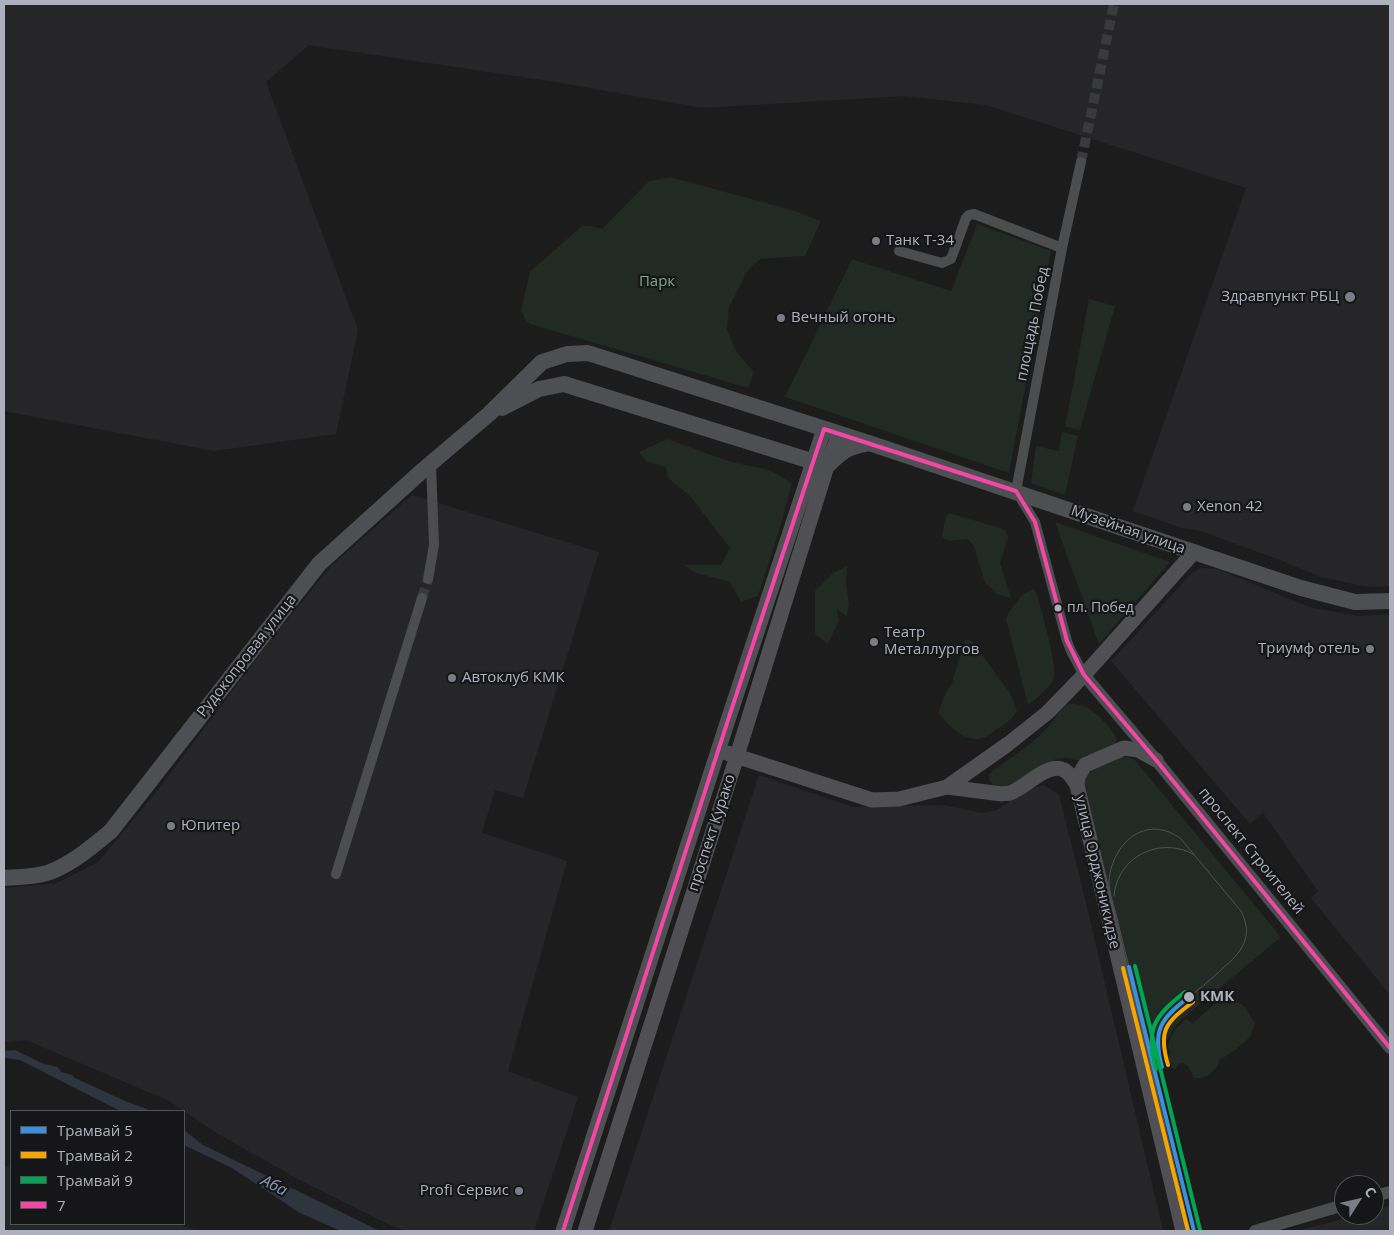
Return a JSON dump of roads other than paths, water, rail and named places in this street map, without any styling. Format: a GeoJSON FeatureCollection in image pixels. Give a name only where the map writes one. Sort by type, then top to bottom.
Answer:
{"type":"FeatureCollection","features":[{"type":"Feature","properties":{"kind":"main road","name":"Музейная улица"},"geometry":{"type":"LineString","coordinates":[[488,414],[542,362],[567,354],[588,353],[1016,491],[1301,588],[1355,602],[1390,601]]}},
{"type":"Feature","properties":{"kind":"main road"},"geometry":{"type":"LineString","coordinates":[[564,384],[558,372],[559,366],[567,354]]}},
{"type":"Feature","properties":{"kind":"main road"},"geometry":{"type":"LineString","coordinates":[[488,414],[539,389],[564,384],[820,464],[852,446],[869,443]]}},
{"type":"Feature","properties":{"kind":"main road","name":"Рудокопровая улица"},"geometry":{"type":"LineString","coordinates":[[4,878],[50,872],[90,849],[111,830],[319,564],[488,414]]}},
{"type":"Feature","properties":{"kind":"main road","name":"проспект Курако"},"geometry":{"type":"LineString","coordinates":[[563,1231],[718,751],[832,431]]}},
{"type":"Feature","properties":{"kind":"main road","name":"проспект Курако"},"geometry":{"type":"LineString","coordinates":[[585,1231],[737,756],[820,464]]}},
{"type":"Feature","properties":{"kind":"main road"},"geometry":{"type":"LineString","coordinates":[[718,751],[872,800],[899,799],[947,787],[1008,744],[1047,713],[1084,675],[1194,552]]}},
{"type":"Feature","properties":{"kind":"main road","name":"улица Орджоникидзе"},"geometry":{"type":"LineString","coordinates":[[1156,760],[1138,750],[1124,748],[1085,765],[1078,778],[1077,785],[1182,1231]]}},
{"type":"Feature","properties":{"kind":"main road"},"geometry":{"type":"LineString","coordinates":[[947,787],[1002,794],[1010,793],[1056,767],[1064,769],[1077,785]]}},
{"type":"Feature","properties":{"kind":"street","name":"площадь Побед"},"geometry":{"type":"LineString","coordinates":[[1016,491],[1057,283],[1062,248],[1081,162]]}},
{"type":"Feature","properties":{"kind":"street"},"geometry":{"type":"LineString","coordinates":[[899,251],[942,263],[946,262],[951,259],[966,218],[974,214],[1062,248]]}},
{"type":"Feature","properties":{"kind":"street"},"geometry":{"type":"LineString","coordinates":[[428,579],[434,545],[431,464]]}},
{"type":"Feature","properties":{"kind":"street"},"geometry":{"type":"LineString","coordinates":[[1016,491],[1035,522],[1067,641],[1084,675]]}},
{"type":"Feature","properties":{"kind":"street"},"geometry":{"type":"LineString","coordinates":[[336,874],[422,598]]}},
{"type":"Feature","properties":{"kind":"street","name":"проспект Строителей"},"geometry":{"type":"LineString","coordinates":[[1084,675],[1156,760],[1390,1048]]}},
{"type":"Feature","properties":{"kind":"street"},"geometry":{"type":"LineString","coordinates":[[1255,1231],[1334,1208]]}},
{"type":"Feature","properties":{"kind":"water"},"geometry":{"type":"Polygon","coordinates":[[[15,1050],[44,1064],[58,1067],[61,1072],[72,1075],[148,1110],[118,1110],[20,1060],[4,1058],[4,1051],[15,1050]]]}},
{"type":"Feature","properties":{"kind":"water","name":"Аба"},"geometry":{"type":"Polygon","coordinates":[[[185,1131],[203,1145],[380,1231],[341,1231],[300,1213],[232,1168],[185,1145],[185,1131]]]}},
{"type":"Feature","properties":{"kind":"tunnel"},"geometry":{"type":"LineString","coordinates":[[1081,162],[1114,4]]}},
{"type":"Feature","properties":{"kind":"tunnel"},"geometry":{"type":"LineString","coordinates":[[422,598],[428,579]]}},
{"type":"Feature","properties":{"kind":"tram line"},"geometry":{"type":"LineString","coordinates":[[1129,967],[1110,890],[1110,874],[1117,853],[1126,841],[1144,831],[1155,829],[1166,831],[1181,839],[1241,911],[1245,920],[1246,936],[1240,950],[1189,997]]}},
{"type":"Feature","properties":{"kind":"tram line"},"geometry":{"type":"LineString","coordinates":[[1114,896],[1117,882],[1123,870],[1131,861],[1142,854],[1154,849],[1167,847],[1193,854]]}},
{"type":"Feature","properties":{"kind":"tram line","name":"9"},"geometry":{"type":"LineString","coordinates":[[1135,966],[1200,1230]]}},
{"type":"Feature","properties":{"kind":"tram line","name":"5"},"geometry":{"type":"LineString","coordinates":[[1129,967],[1194,1231]]}},
{"type":"Feature","properties":{"kind":"tram line","name":"2"},"geometry":{"type":"LineString","coordinates":[[1123,968],[1188,1231]]}},
{"type":"Feature","properties":{"kind":"tram line","name":"9"},"geometry":{"type":"LineString","coordinates":[[1156,1069],[1152,1044],[1152,1034],[1155,1025],[1166,1009],[1185,992]]}},
{"type":"Feature","properties":{"kind":"tram line","name":"5"},"geometry":{"type":"LineString","coordinates":[[1162,1067],[1158,1044],[1161,1027],[1171,1012],[1189,997]]}},
{"type":"Feature","properties":{"kind":"tram line","name":"2"},"geometry":{"type":"LineString","coordinates":[[1168,1065],[1164,1044],[1166,1029],[1170,1022],[1193,1002]]}},
{"type":"Feature","properties":{"kind":"place","name":"Танк Т-34"},"geometry":{"type":"Point","coordinates":[876,241]}},
{"type":"Feature","properties":{"kind":"place","name":"Здравпункт РБЦ"},"geometry":{"type":"Point","coordinates":[1350,297]}},
{"type":"Feature","properties":{"kind":"place","name":"Вечный огонь"},"geometry":{"type":"Point","coordinates":[781,318]}},
{"type":"Feature","properties":{"kind":"place","name":"Xenon 42"},"geometry":{"type":"Point","coordinates":[1187,507]}},
{"type":"Feature","properties":{"kind":"place","name":"пл. Побед"},"geometry":{"type":"Point","coordinates":[1058,608]}},
{"type":"Feature","properties":{"kind":"place","name":"Театр Металлургов"},"geometry":{"type":"Point","coordinates":[874,642]}},
{"type":"Feature","properties":{"kind":"place","name":"Триумф отель"},"geometry":{"type":"Point","coordinates":[1370,649]}},
{"type":"Feature","properties":{"kind":"place","name":"Автоклуб КМК"},"geometry":{"type":"Point","coordinates":[452,678]}},
{"type":"Feature","properties":{"kind":"place","name":"Юпитер"},"geometry":{"type":"Point","coordinates":[171,826]}},
{"type":"Feature","properties":{"kind":"place","name":"КМК"},"geometry":{"type":"Point","coordinates":[1189,997]}},
{"type":"Feature","properties":{"kind":"place","name":"Profi Cервис"},"geometry":{"type":"Point","coordinates":[519,1191]}},
{"type":"Feature","properties":{"kind":"park label","name":"Парк"},"geometry":{"type":"Point","coordinates":[657,282]}}]}
